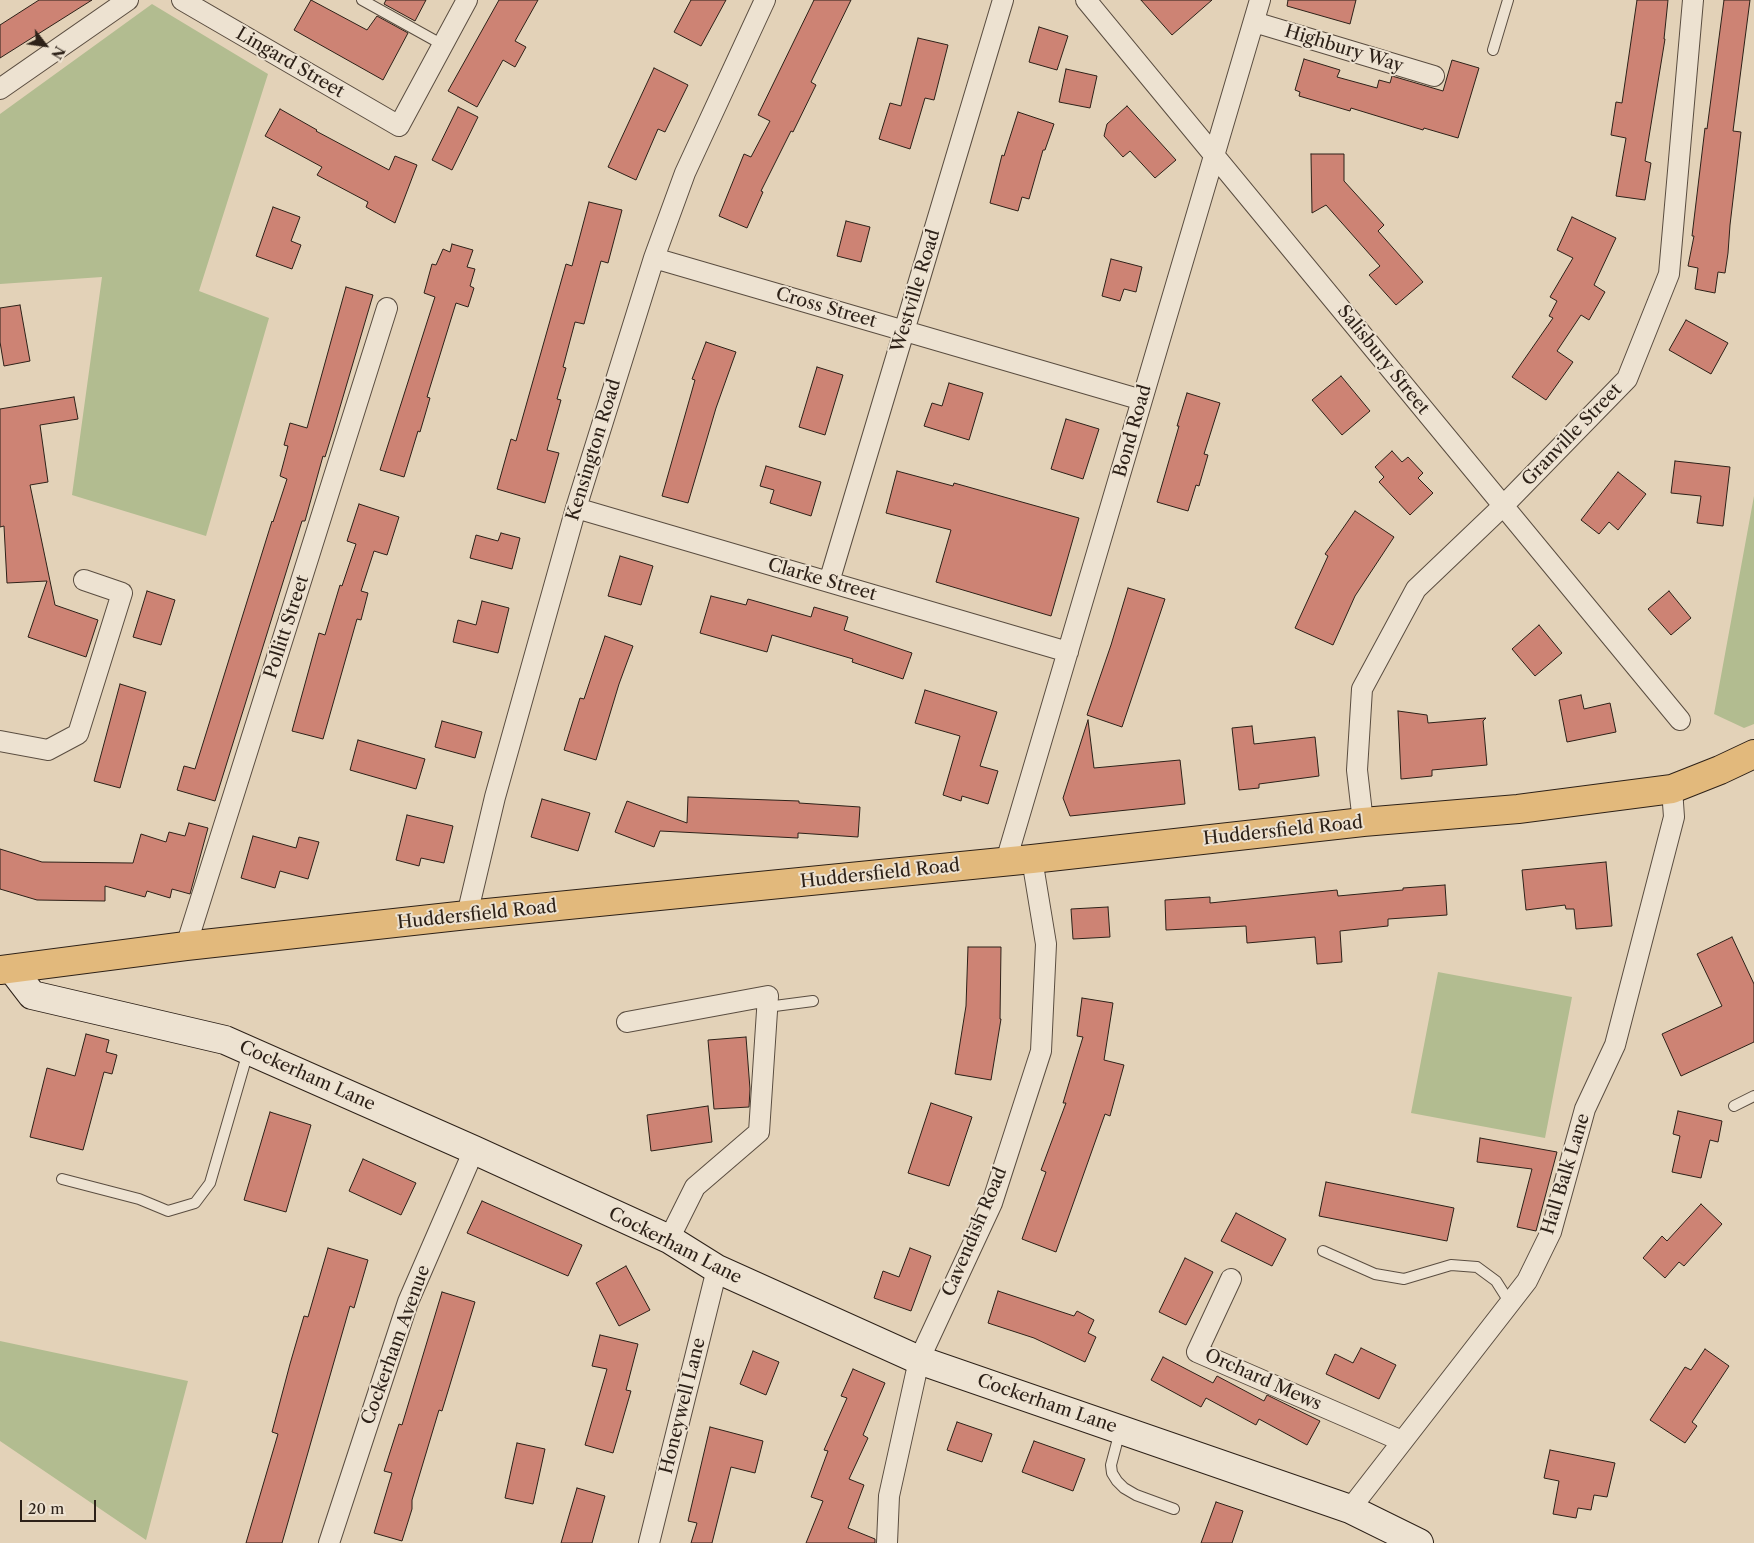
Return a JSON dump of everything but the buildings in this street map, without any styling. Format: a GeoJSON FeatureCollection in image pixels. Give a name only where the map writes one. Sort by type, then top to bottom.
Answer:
{"type":"FeatureCollection","features":[{"type":"Feature","properties":{"kind":"highway","name":"Huddersfield Road"},"geometry":{"type":"LineString","coordinates":[[6,970],[186,946],[467,915],[1019,860],[1363,822],[1518,809],[1672,788],[1720,770],[1754,754]]}},
{"type":"Feature","properties":{"kind":"street"},"geometry":{"type":"LineString","coordinates":[[0,90],[128,0]]}},
{"type":"Feature","properties":{"kind":"street","name":"Lingard Street"},"geometry":{"type":"LineString","coordinates":[[182,0],[399,126],[443,45]]}},
{"type":"Feature","properties":{"kind":"street"},"geometry":{"type":"LineString","coordinates":[[443,45],[467,0]]}},
{"type":"Feature","properties":{"kind":"street","name":"Kensington Road"},"geometry":{"type":"LineString","coordinates":[[467,915],[495,797],[576,508],[654,258],[685,172],[765,0]]}},
{"type":"Feature","properties":{"kind":"street","name":"Westville Road"},"geometry":{"type":"LineString","coordinates":[[830,582],[1003,0]]}},
{"type":"Feature","properties":{"kind":"street","name":"Salisbury Street"},"geometry":{"type":"LineString","coordinates":[[1086,0],[1680,720]]}},
{"type":"Feature","properties":{"kind":"street","name":"Bond Road"},"geometry":{"type":"LineString","coordinates":[[1019,860],[1068,652],[1260,0]]}},
{"type":"Feature","properties":{"kind":"street","name":"Granville Street"},"geometry":{"type":"LineString","coordinates":[[1363,822],[1357,770],[1362,689],[1416,589],[1503,506],[1627,379],[1669,274],[1692,0]]}},
{"type":"Feature","properties":{"kind":"street","name":"Highbury Way"},"geometry":{"type":"LineString","coordinates":[[1254,22],[1434,76]]}},
{"type":"Feature","properties":{"kind":"street","name":"Cross Street"},"geometry":{"type":"LineString","coordinates":[[654,258],[1142,400]]}},
{"type":"Feature","properties":{"kind":"street","name":"Pollitt Street"},"geometry":{"type":"LineString","coordinates":[[186,946],[387,308]]}},
{"type":"Feature","properties":{"kind":"street","name":"Clarke Street"},"geometry":{"type":"LineString","coordinates":[[576,508],[1068,652]]}},
{"type":"Feature","properties":{"kind":"street"},"geometry":{"type":"LineString","coordinates":[[0,741],[48,750],[78,734],[122,593],[84,580]]}},
{"type":"Feature","properties":{"kind":"street","name":"Hall Balk Lane"},"geometry":{"type":"LineString","coordinates":[[1350,1509],[1527,1281],[1551,1232],[1585,1109],[1615,1045],[1674,817],[1672,788]]}},
{"type":"Feature","properties":{"kind":"street","name":"Cavendish Road"},"geometry":{"type":"LineString","coordinates":[[887,1543],[889,1496],[919,1360],[992,1203],[1041,1051],[1046,944],[1019,860]]}},
{"type":"Feature","properties":{"kind":"street","name":"Cockerham Lane"},"geometry":{"type":"LineString","coordinates":[[6,970],[32,995],[225,1040],[669,1239],[717,1269],[919,1360],[1350,1509],[1419,1543]]}},
{"type":"Feature","properties":{"kind":"street"},"geometry":{"type":"LineString","coordinates":[[627,1022],[768,996],[759,1132],[696,1187],[669,1239]]}},
{"type":"Feature","properties":{"kind":"street","name":"Cockerham Avenue"},"geometry":{"type":"LineString","coordinates":[[329,1543],[408,1302],[474,1150]]}},
{"type":"Feature","properties":{"kind":"street","name":"Honeywell Lane"},"geometry":{"type":"LineString","coordinates":[[649,1543],[717,1269]]}},
{"type":"Feature","properties":{"kind":"street","name":"Orchard Mews"},"geometry":{"type":"LineString","coordinates":[[1232,1279],[1197,1352],[1402,1441]]}},
{"type":"Feature","properties":{"kind":"lane"},"geometry":{"type":"LineString","coordinates":[[362,0],[443,45]]}},
{"type":"Feature","properties":{"kind":"lane"},"geometry":{"type":"LineString","coordinates":[[1493,50],[1508,0]]}},
{"type":"Feature","properties":{"kind":"lane"},"geometry":{"type":"LineString","coordinates":[[767,1008],[813,1001]]}},
{"type":"Feature","properties":{"kind":"lane"},"geometry":{"type":"LineString","coordinates":[[62,1179],[139,1199],[168,1211],[196,1204],[210,1183],[249,1051]]}},
{"type":"Feature","properties":{"kind":"lane"},"geometry":{"type":"LineString","coordinates":[[1734,1106],[1754,1096]]}},
{"type":"Feature","properties":{"kind":"lane"},"geometry":{"type":"LineString","coordinates":[[1323,1250],[1375,1274],[1404,1279],[1451,1265],[1476,1267],[1496,1281],[1510,1303]]}},
{"type":"Feature","properties":{"kind":"lane"},"geometry":{"type":"LineString","coordinates":[[1121,1430],[1111,1464],[1112,1474],[1124,1488],[1174,1509]]}},
{"type":"Feature","properties":{"kind":"green space"},"geometry":{"type":"Polygon","coordinates":[[[152,4],[268,74],[199,291],[269,318],[206,536],[72,495],[102,277],[0,284],[0,114],[152,4]]]}},
{"type":"Feature","properties":{"kind":"green space"},"geometry":{"type":"Polygon","coordinates":[[[1754,496],[1754,724],[1744,728],[1714,714],[1754,496]]]}},
{"type":"Feature","properties":{"kind":"green space"},"geometry":{"type":"Polygon","coordinates":[[[1438,972],[1572,997],[1545,1138],[1411,1113],[1438,972]]]}},
{"type":"Feature","properties":{"kind":"green space"},"geometry":{"type":"Polygon","coordinates":[[[0,1341],[188,1381],[146,1540],[0,1441],[0,1341]]]}}]}
